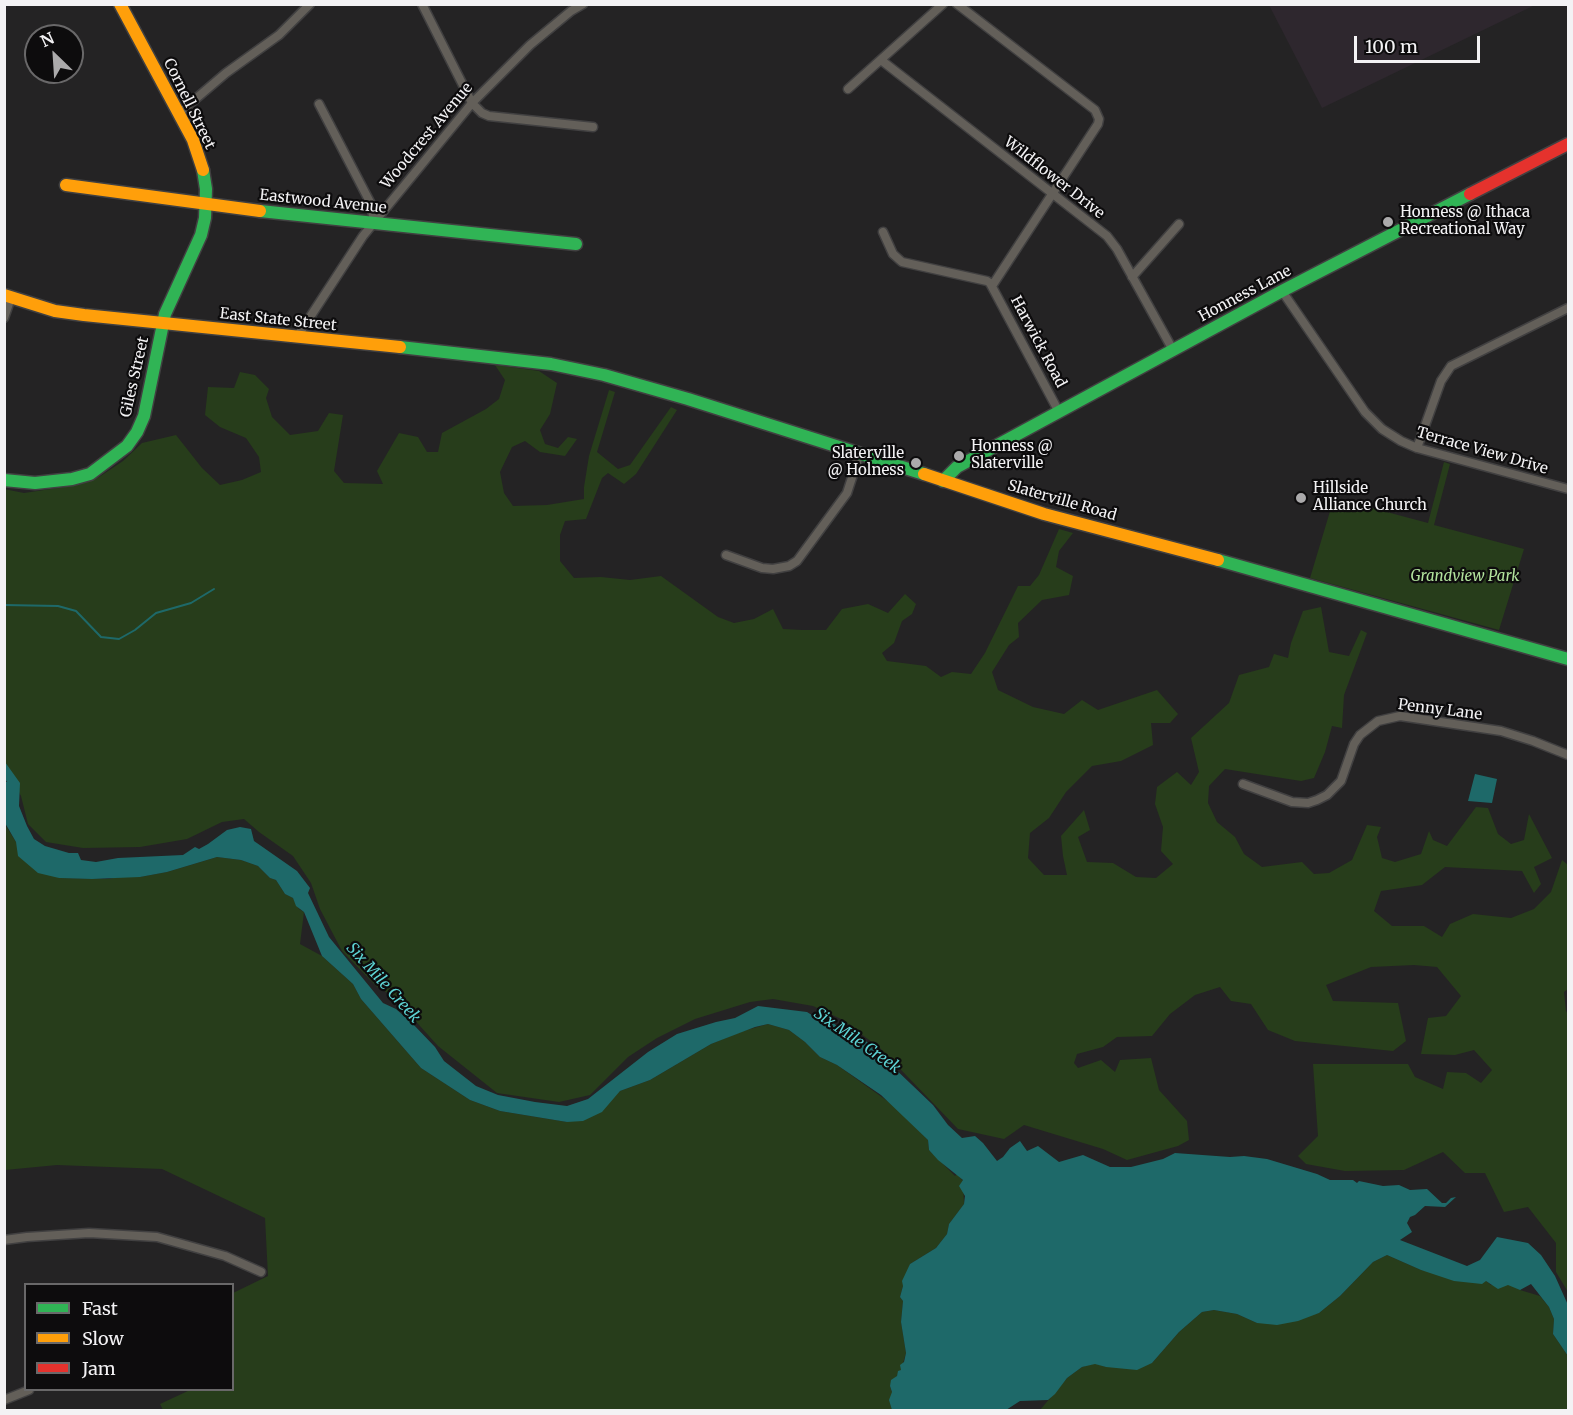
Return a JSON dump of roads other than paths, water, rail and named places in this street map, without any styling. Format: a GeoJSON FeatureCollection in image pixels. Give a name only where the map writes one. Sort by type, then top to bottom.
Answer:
{"type":"FeatureCollection","features":[{"type":"Feature","properties":{"kind":"main road","name":"Cornell Street"},"geometry":{"type":"LineString","coordinates":[[120,4],[179,112],[200,157],[206,189],[205,218],[201,235],[162,323]]}},
{"type":"Feature","properties":{"kind":"main road","name":"Honness Lane"},"geometry":{"type":"LineString","coordinates":[[943,481],[957,467],[1282,291],[1569,144]]}},
{"type":"Feature","properties":{"kind":"main road","name":"Eastwood Avenue"},"geometry":{"type":"LineString","coordinates":[[66,185],[206,205],[576,244]]}},
{"type":"Feature","properties":{"kind":"main road","name":"East State Street"},"geometry":{"type":"LineString","coordinates":[[8,297],[55,310],[551,364]]}},
{"type":"Feature","properties":{"kind":"main road","name":"Giles Street"},"geometry":{"type":"LineString","coordinates":[[4,480],[35,483],[72,479],[90,474],[127,446],[144,416],[162,323]]}},
{"type":"Feature","properties":{"kind":"main road","name":"Slaterville Road"},"geometry":{"type":"LineString","coordinates":[[551,364],[637,384],[860,453],[1044,514],[1254,570],[1569,659]]}},
{"type":"Feature","properties":{"kind":"street"},"geometry":{"type":"LineString","coordinates":[[179,112],[226,73],[273,39],[310,4]]}},
{"type":"Feature","properties":{"kind":"street"},"geometry":{"type":"LineString","coordinates":[[422,4],[476,109],[489,116],[593,127]]}},
{"type":"Feature","properties":{"kind":"street","name":"Woodcrest Avenue"},"geometry":{"type":"LineString","coordinates":[[297,337],[374,223],[472,103],[530,45],[571,11],[583,4]]}},
{"type":"Feature","properties":{"kind":"street"},"geometry":{"type":"LineString","coordinates":[[848,89],[942,4]]}},
{"type":"Feature","properties":{"kind":"street"},"geometry":{"type":"LineString","coordinates":[[883,232],[893,254],[902,262],[987,281],[992,286],[1098,124],[1098,114],[957,4]]}},
{"type":"Feature","properties":{"kind":"street","name":"Wildflower Drive"},"geometry":{"type":"LineString","coordinates":[[881,60],[1107,236],[1117,249],[1173,350]]}},
{"type":"Feature","properties":{"kind":"street"},"geometry":{"type":"LineString","coordinates":[[319,104],[371,204],[374,223]]}},
{"type":"Feature","properties":{"kind":"street"},"geometry":{"type":"LineString","coordinates":[[1132,277],[1179,224]]}},
{"type":"Feature","properties":{"kind":"street","name":"Harwick Road"},"geometry":{"type":"LineString","coordinates":[[992,286],[1059,412]]}},
{"type":"Feature","properties":{"kind":"street","name":"Terrace View Drive"},"geometry":{"type":"LineString","coordinates":[[1282,291],[1370,417],[1391,436],[1417,448],[1569,489]]}},
{"type":"Feature","properties":{"kind":"street"},"geometry":{"type":"LineString","coordinates":[[4,318],[8,297]]}},
{"type":"Feature","properties":{"kind":"street"},"geometry":{"type":"LineString","coordinates":[[1417,448],[1441,381],[1451,366],[1569,308]]}},
{"type":"Feature","properties":{"kind":"street"},"geometry":{"type":"LineString","coordinates":[[726,555],[762,568],[773,569],[789,566],[797,561],[847,493],[860,453]]}},
{"type":"Feature","properties":{"kind":"street","name":"Penny Lane"},"geometry":{"type":"LineString","coordinates":[[1243,784],[1292,802],[1317,800],[1327,795],[1341,781],[1354,744],[1364,731],[1378,721],[1400,716],[1501,731],[1569,755]]}},
{"type":"Feature","properties":{"kind":"street"},"geometry":{"type":"LineString","coordinates":[[4,1240],[89,1233],[157,1237],[225,1256],[261,1272]]}},
{"type":"Feature","properties":{"kind":"street"},"geometry":{"type":"LineString","coordinates":[[4,1400],[24,1391]]}},
{"type":"Feature","properties":{"kind":"water","name":"Six Mile Creek"},"geometry":{"type":"Polygon","coordinates":[[[5,762],[20,783],[19,806],[34,839],[45,846],[69,853],[78,853],[81,860],[96,862],[118,858],[183,855],[195,847],[199,849],[208,844],[227,830],[240,827],[251,829],[254,841],[297,871],[310,888],[308,893],[329,937],[383,1003],[396,1009],[412,1023],[435,1047],[444,1061],[476,1086],[498,1095],[567,1106],[588,1099],[648,1052],[677,1034],[735,1018],[758,1006],[807,1012],[818,1019],[832,1022],[841,1029],[847,1028],[867,1042],[933,1105],[948,1125],[962,1138],[975,1136],[997,1161],[1020,1141],[1027,1151],[1038,1146],[1059,1162],[1083,1155],[1110,1167],[1131,1167],[1163,1159],[1175,1153],[1244,1156],[1267,1159],[1330,1180],[1353,1180],[1357,1183],[1359,1181],[1383,1186],[1399,1185],[1410,1190],[1427,1189],[1442,1203],[1456,1197],[1445,1207],[1425,1206],[1410,1217],[1407,1223],[1412,1232],[1400,1240],[1467,1266],[1480,1260],[1497,1237],[1528,1243],[1541,1255],[1555,1276],[1568,1305],[1568,1356],[1553,1334],[1554,1319],[1549,1307],[1531,1284],[1520,1290],[1508,1285],[1498,1289],[1486,1281],[1482,1284],[1454,1281],[1387,1255],[1373,1262],[1340,1296],[1319,1313],[1298,1321],[1277,1325],[1257,1323],[1237,1314],[1214,1310],[1202,1312],[1179,1332],[1152,1363],[1137,1370],[1095,1364],[1082,1367],[1067,1378],[1048,1400],[1020,1401],[1006,1410],[892,1410],[889,1400],[892,1392],[891,1380],[901,1370],[900,1365],[904,1362],[906,1353],[901,1322],[902,1281],[910,1264],[936,1248],[947,1234],[949,1224],[964,1204],[965,1196],[959,1186],[963,1180],[938,1160],[929,1150],[928,1140],[881,1095],[837,1065],[820,1057],[789,1030],[768,1024],[711,1044],[650,1080],[620,1091],[602,1112],[583,1121],[567,1122],[500,1111],[470,1100],[421,1068],[361,999],[353,984],[322,956],[304,912],[296,906],[293,898],[285,894],[276,880],[270,878],[258,866],[241,860],[217,857],[167,872],[140,877],[59,878],[38,873],[18,856],[16,842],[5,823],[5,782],[7,782],[5,762]]]}},
{"type":"Feature","properties":{"kind":"water"},"geometry":{"type":"Polygon","coordinates":[[[1475,774],[1497,779],[1492,803],[1468,801],[1475,774]]]}},
{"type":"Feature","properties":{"kind":"waterway"},"geometry":{"type":"LineString","coordinates":[[4,605],[58,606],[76,611],[101,637],[119,639],[135,630],[156,613],[191,603],[214,589]]}},
{"type":"Feature","properties":{"kind":"place","name":"Honness @ Ithaca Recreational Way"},"geometry":{"type":"Point","coordinates":[1388,222]}},
{"type":"Feature","properties":{"kind":"place","name":"Honness @ Slaterville"},"geometry":{"type":"Point","coordinates":[959,456]}},
{"type":"Feature","properties":{"kind":"place","name":"Slaterville @ Holness"},"geometry":{"type":"Point","coordinates":[916,463]}},
{"type":"Feature","properties":{"kind":"place","name":"Hillside Alliance Church"},"geometry":{"type":"Point","coordinates":[1301,498]}},
{"type":"Feature","properties":{"kind":"park label","name":"Grandview Park"},"geometry":{"type":"Point","coordinates":[1465,577]}}]}
